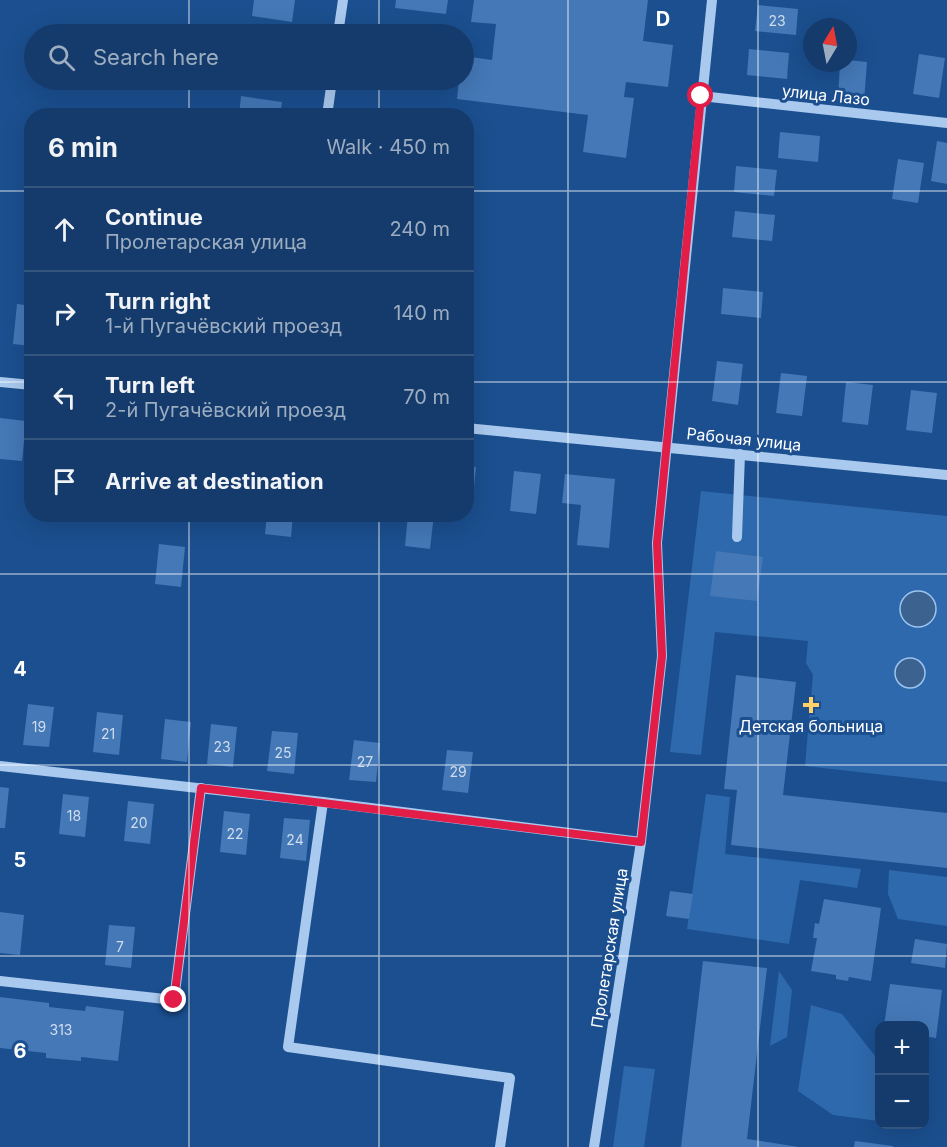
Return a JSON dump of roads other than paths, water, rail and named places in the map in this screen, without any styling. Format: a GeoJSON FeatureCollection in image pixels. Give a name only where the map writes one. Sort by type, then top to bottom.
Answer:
{"type":"FeatureCollection","features":[{"type":"Feature","properties":{"kind":"street"},"geometry":{"type":"LineString","coordinates":[[339,24],[343,0]]}},
{"type":"Feature","properties":{"kind":"street","name":"Пролетарская улица"},"geometry":{"type":"LineString","coordinates":[[594,1147],[641,842],[662,656],[657,543],[712,0]]}},
{"type":"Feature","properties":{"kind":"street"},"geometry":{"type":"LineString","coordinates":[[328,108],[331,90]]}},
{"type":"Feature","properties":{"kind":"street","name":"улица Лазо"},"geometry":{"type":"LineString","coordinates":[[701,96],[947,123]]}},
{"type":"Feature","properties":{"kind":"street"},"geometry":{"type":"LineString","coordinates":[[0,382],[24,384]]}},
{"type":"Feature","properties":{"kind":"street","name":"Рабочая улица"},"geometry":{"type":"LineString","coordinates":[[474,429],[947,475]]}},
{"type":"Feature","properties":{"kind":"street"},"geometry":{"type":"LineString","coordinates":[[737,537],[740,454]]}},
{"type":"Feature","properties":{"kind":"street"},"geometry":{"type":"LineString","coordinates":[[0,766],[323,802],[641,842]]}},
{"type":"Feature","properties":{"kind":"street"},"geometry":{"type":"LineString","coordinates":[[0,981],[174,1000],[201,788]]}},
{"type":"Feature","properties":{"kind":"street"},"geometry":{"type":"LineString","coordinates":[[323,802],[288,1047],[510,1078],[500,1147]]}},
{"type":"Feature","properties":{"kind":"place","name":"Детская больница"},"geometry":{"type":"Point","coordinates":[811,705]}}]}
